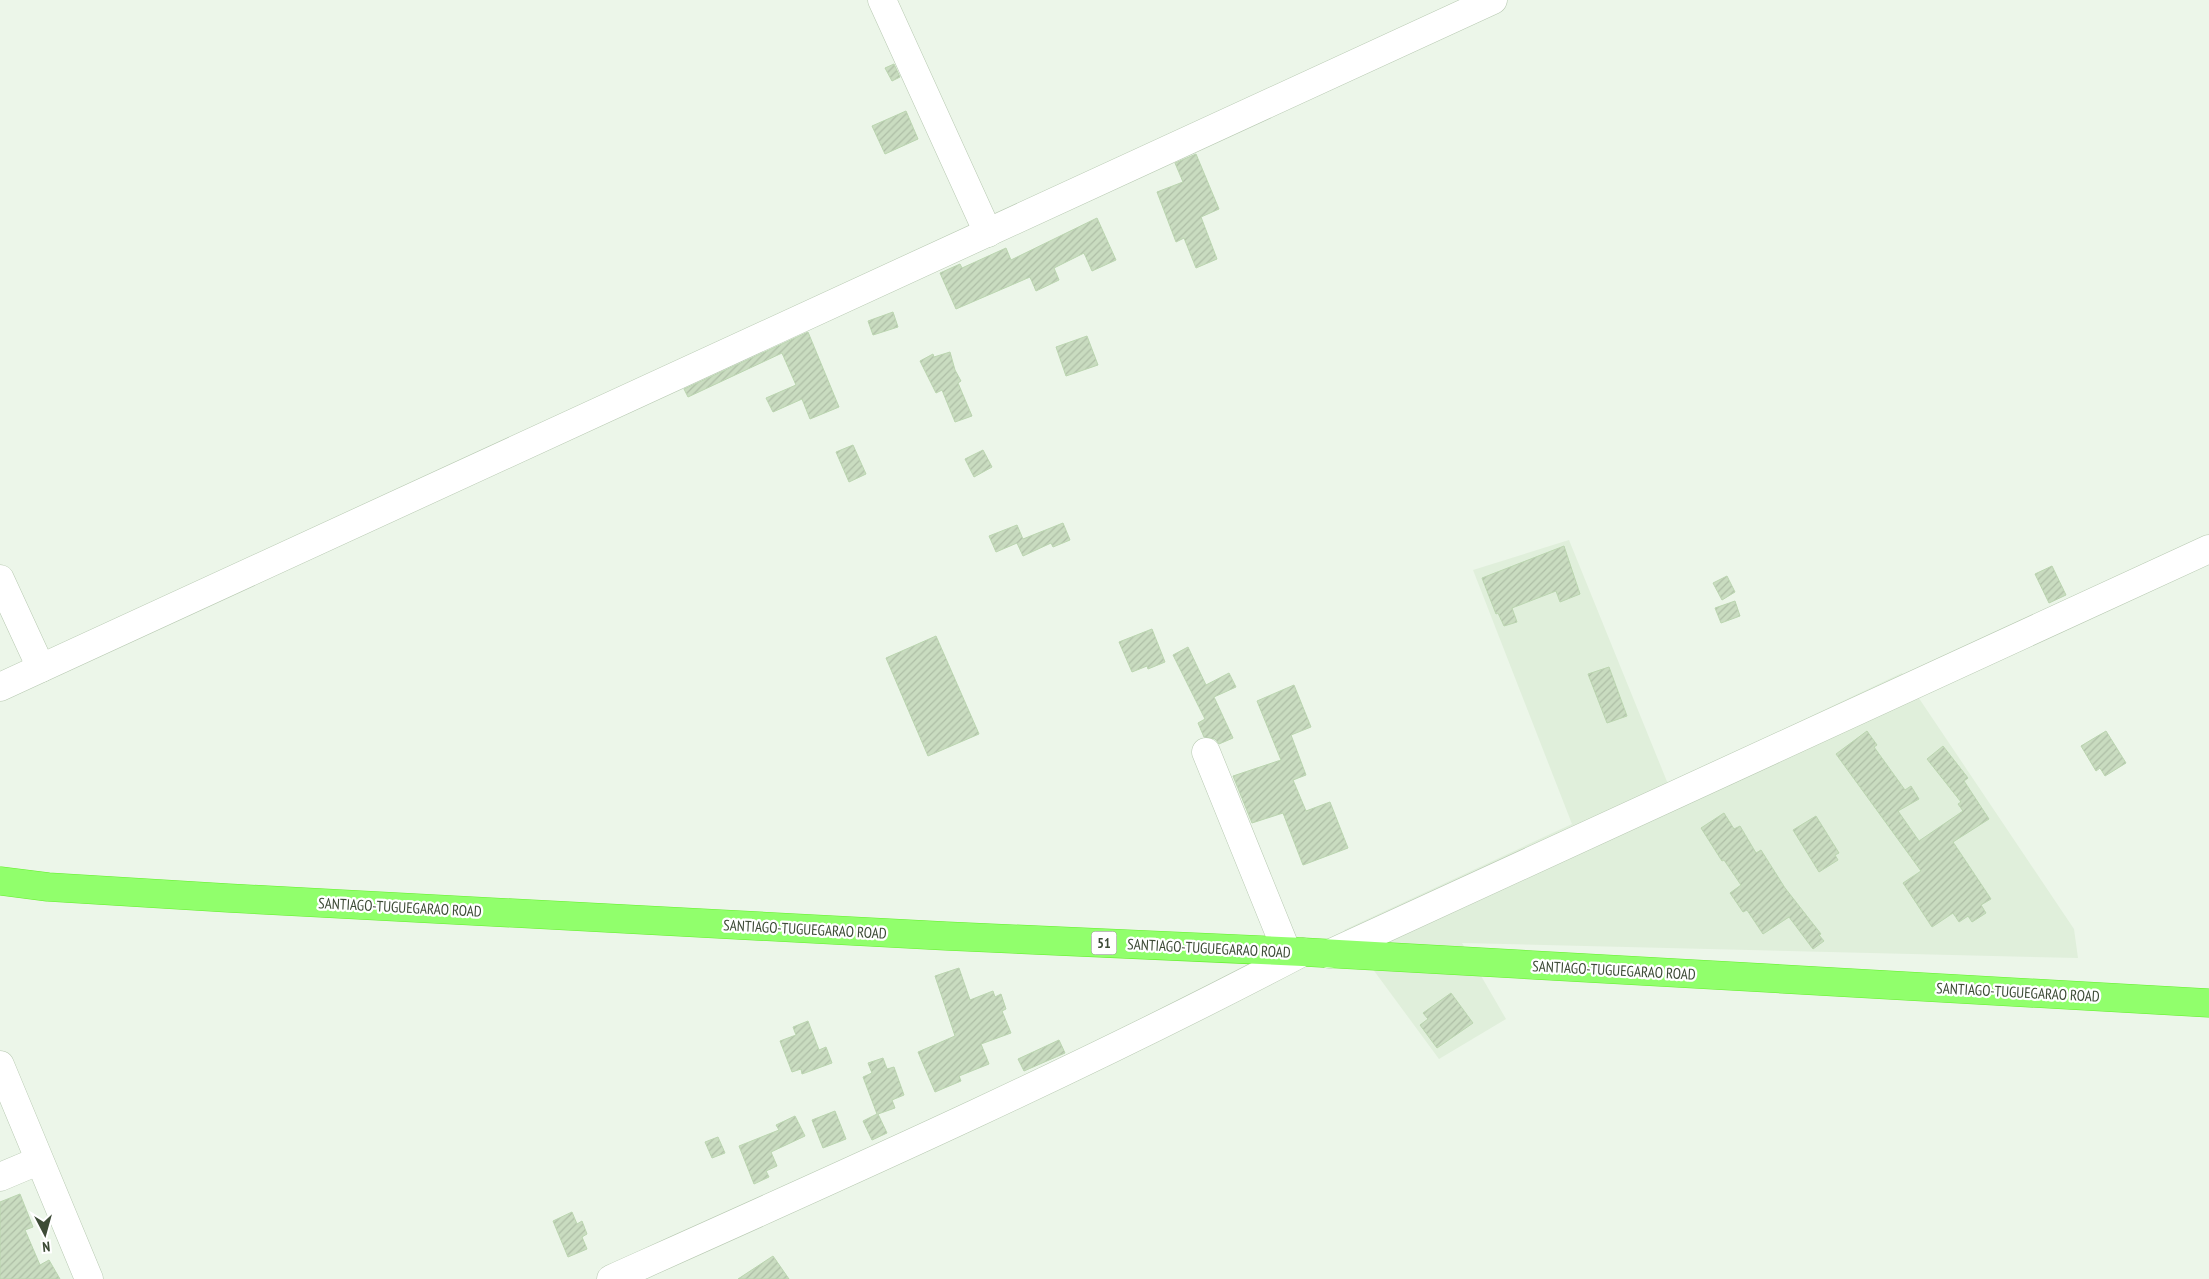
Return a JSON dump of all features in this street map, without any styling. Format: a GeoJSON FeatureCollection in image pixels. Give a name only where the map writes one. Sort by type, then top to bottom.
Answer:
{"type":"FeatureCollection","features":[{"type":"Feature","properties":{"kind":"highway","name":"SANTIAGO-TUGUEGARAO ROAD"},"geometry":{"type":"LineString","coordinates":[[0,881],[48,887],[420,909],[1295,952],[2209,1002]]}},
{"type":"Feature","properties":{"kind":"street"},"geometry":{"type":"LineString","coordinates":[[882,0],[988,233]]}},
{"type":"Feature","properties":{"kind":"street"},"geometry":{"type":"LineString","coordinates":[[0,687],[1494,0]]}},
{"type":"Feature","properties":{"kind":"street"},"geometry":{"type":"LineString","coordinates":[[1329,954],[2209,549]]}},
{"type":"Feature","properties":{"kind":"street"},"geometry":{"type":"LineString","coordinates":[[0,579],[41,668]]}},
{"type":"Feature","properties":{"kind":"street"},"geometry":{"type":"LineString","coordinates":[[611,1279],[825,1183],[1184,1014],[1295,952],[1206,752]]}},
{"type":"Feature","properties":{"kind":"street"},"geometry":{"type":"LineString","coordinates":[[0,1065],[38,1161],[89,1279]]}},
{"type":"Feature","properties":{"kind":"street"},"geometry":{"type":"LineString","coordinates":[[0,1177],[38,1161]]}},
{"type":"Feature","properties":{"kind":"shaded area"},"geometry":{"type":"Polygon","coordinates":[[[1569,540],[1668,784],[1902,673],[2074,929],[2078,958],[1462,943],[1506,1019],[1439,1059],[1344,930],[1572,824],[1473,570],[1569,540]]]}},
{"type":"Feature","properties":{"kind":"building"},"geometry":{"type":"Polygon","coordinates":[[[894,64],[900,77],[892,81],[885,68],[894,64]]]}},
{"type":"Feature","properties":{"kind":"building"},"geometry":{"type":"Polygon","coordinates":[[[906,111],[918,139],[885,154],[872,126],[906,111]]]}},
{"type":"Feature","properties":{"kind":"building"},"geometry":{"type":"Polygon","coordinates":[[[1196,154],[1219,209],[1201,217],[1217,259],[1196,268],[1184,238],[1176,242],[1157,192],[1183,182],[1175,163],[1196,154]]]}},
{"type":"Feature","properties":{"kind":"building"},"geometry":{"type":"Polygon","coordinates":[[[1097,218],[1116,260],[1092,271],[1084,253],[1054,268],[1059,280],[1036,291],[1030,277],[956,309],[940,273],[960,264],[962,268],[1006,248],[1011,260],[1097,218]]]}},
{"type":"Feature","properties":{"kind":"building"},"geometry":{"type":"Polygon","coordinates":[[[893,312],[898,327],[873,335],[868,321],[893,312]]]}},
{"type":"Feature","properties":{"kind":"building"},"geometry":{"type":"Polygon","coordinates":[[[808,332],[839,407],[810,419],[802,399],[773,412],[766,398],[796,385],[782,353],[688,397],[684,389],[808,332]]]}},
{"type":"Feature","properties":{"kind":"building"},"geometry":{"type":"Polygon","coordinates":[[[1087,336],[1098,365],[1066,376],[1056,347],[1087,336]]]}},
{"type":"Feature","properties":{"kind":"building"},"geometry":{"type":"Polygon","coordinates":[[[950,352],[955,370],[961,381],[958,383],[972,416],[955,422],[942,390],[936,393],[920,361],[933,354],[934,357],[950,352]]]}},
{"type":"Feature","properties":{"kind":"building"},"geometry":{"type":"Polygon","coordinates":[[[853,445],[866,474],[849,482],[836,452],[853,445]]]}},
{"type":"Feature","properties":{"kind":"building"},"geometry":{"type":"Polygon","coordinates":[[[983,450],[992,467],[974,477],[965,459],[983,450]]]}},
{"type":"Feature","properties":{"kind":"building"},"geometry":{"type":"Polygon","coordinates":[[[1063,523],[1070,540],[1053,547],[1051,543],[1023,556],[1017,543],[996,552],[989,536],[1017,525],[1023,539],[1063,523]]]}},
{"type":"Feature","properties":{"kind":"building"},"geometry":{"type":"Polygon","coordinates":[[[1564,546],[1580,594],[1560,602],[1556,591],[1512,608],[1517,622],[1504,626],[1498,613],[1496,614],[1482,578],[1564,546]]]}},
{"type":"Feature","properties":{"kind":"building"},"geometry":{"type":"Polygon","coordinates":[[[2052,566],[2066,595],[2049,603],[2035,574],[2052,566]]]}},
{"type":"Feature","properties":{"kind":"building"},"geometry":{"type":"Polygon","coordinates":[[[1727,576],[1735,592],[1722,600],[1713,583],[1727,576]]]}},
{"type":"Feature","properties":{"kind":"building"},"geometry":{"type":"Polygon","coordinates":[[[1735,601],[1740,616],[1721,623],[1715,608],[1735,601]]]}},
{"type":"Feature","properties":{"kind":"building"},"geometry":{"type":"Polygon","coordinates":[[[1152,629],[1165,662],[1148,669],[1147,666],[1132,672],[1119,642],[1152,629]]]}},
{"type":"Feature","properties":{"kind":"building"},"geometry":{"type":"Polygon","coordinates":[[[936,636],[979,734],[928,756],[886,658],[936,636]]]}},
{"type":"Feature","properties":{"kind":"building"},"geometry":{"type":"Polygon","coordinates":[[[1188,647],[1206,685],[1229,673],[1236,687],[1214,697],[1233,738],[1219,744],[1215,739],[1204,737],[1198,723],[1205,719],[1173,655],[1188,647]]]}},
{"type":"Feature","properties":{"kind":"building"},"geometry":{"type":"Polygon","coordinates":[[[1609,667],[1627,716],[1607,723],[1588,674],[1609,667]]]}},
{"type":"Feature","properties":{"kind":"building"},"geometry":{"type":"Polygon","coordinates":[[[1294,685],[1311,727],[1291,735],[1306,775],[1293,780],[1306,811],[1330,802],[1348,848],[1303,865],[1283,813],[1252,823],[1233,776],[1281,760],[1257,701],[1294,685]]]}},
{"type":"Feature","properties":{"kind":"building"},"geometry":{"type":"Polygon","coordinates":[[[1867,731],[1877,745],[1874,747],[1905,790],[1911,786],[1919,799],[1898,811],[1919,841],[1963,811],[1958,804],[1961,802],[1927,759],[1943,746],[1968,778],[1964,781],[1989,819],[1953,842],[1991,899],[1981,905],[1986,913],[1972,922],[1968,916],[1959,922],[1953,913],[1932,927],[1903,883],[1921,871],[1836,754],[1867,731]]]}},
{"type":"Feature","properties":{"kind":"building"},"geometry":{"type":"Polygon","coordinates":[[[2106,731],[2126,763],[2105,776],[2100,768],[2096,771],[2081,746],[2106,731]]]}},
{"type":"Feature","properties":{"kind":"building"},"geometry":{"type":"Polygon","coordinates":[[[1724,813],[1734,829],[1740,826],[1756,853],[1761,850],[1785,888],[1821,934],[1819,935],[1824,941],[1813,949],[1789,917],[1763,934],[1747,910],[1743,912],[1730,893],[1741,885],[1724,860],[1722,861],[1701,828],[1724,813]]]}},
{"type":"Feature","properties":{"kind":"building"},"geometry":{"type":"Polygon","coordinates":[[[1816,816],[1839,853],[1835,855],[1838,860],[1819,872],[1793,830],[1816,816]]]}},
{"type":"Feature","properties":{"kind":"building"},"geometry":{"type":"Polygon","coordinates":[[[959,968],[970,1000],[993,991],[995,997],[1001,994],[1006,1009],[1002,1011],[1011,1033],[981,1044],[989,1064],[959,1076],[961,1081],[935,1092],[918,1052],[955,1036],[935,976],[959,968]]]}},
{"type":"Feature","properties":{"kind":"building"},"geometry":{"type":"Polygon","coordinates":[[[1451,993],[1473,1023],[1437,1048],[1420,1025],[1428,1019],[1423,1013],[1451,993]]]}},
{"type":"Feature","properties":{"kind":"building"},"geometry":{"type":"Polygon","coordinates":[[[808,1021],[819,1050],[826,1047],[832,1063],[802,1074],[801,1069],[792,1072],[780,1041],[796,1035],[793,1027],[808,1021]]]}},
{"type":"Feature","properties":{"kind":"building"},"geometry":{"type":"Polygon","coordinates":[[[1059,1040],[1065,1053],[1024,1071],[1018,1059],[1059,1040]]]}},
{"type":"Feature","properties":{"kind":"building"},"geometry":{"type":"Polygon","coordinates":[[[883,1058],[887,1069],[894,1067],[904,1095],[892,1100],[895,1108],[878,1114],[887,1133],[872,1140],[863,1121],[877,1114],[863,1077],[872,1073],[868,1063],[883,1058]]]}},
{"type":"Feature","properties":{"kind":"building"},"geometry":{"type":"Polygon","coordinates":[[[835,1111],[846,1139],[823,1148],[812,1120],[835,1111]]]}},
{"type":"Feature","properties":{"kind":"building"},"geometry":{"type":"Polygon","coordinates":[[[795,1116],[805,1136],[771,1152],[777,1166],[766,1171],[769,1177],[754,1184],[739,1146],[779,1130],[776,1125],[795,1116]]]}},
{"type":"Feature","properties":{"kind":"building"},"geometry":{"type":"Polygon","coordinates":[[[718,1137],[725,1153],[712,1158],[705,1142],[718,1137]]]}},
{"type":"Feature","properties":{"kind":"building"},"geometry":{"type":"Polygon","coordinates":[[[20,1194],[33,1227],[25,1230],[40,1265],[49,1260],[60,1279],[0,1279],[0,1202],[20,1194]]]}},
{"type":"Feature","properties":{"kind":"building"},"geometry":{"type":"Polygon","coordinates":[[[572,1212],[577,1224],[582,1221],[587,1234],[582,1237],[587,1249],[568,1257],[553,1221],[572,1212]]]}},
{"type":"Feature","properties":{"kind":"building"},"geometry":{"type":"Polygon","coordinates":[[[773,1256],[789,1279],[738,1279],[773,1256]]]}}]}
